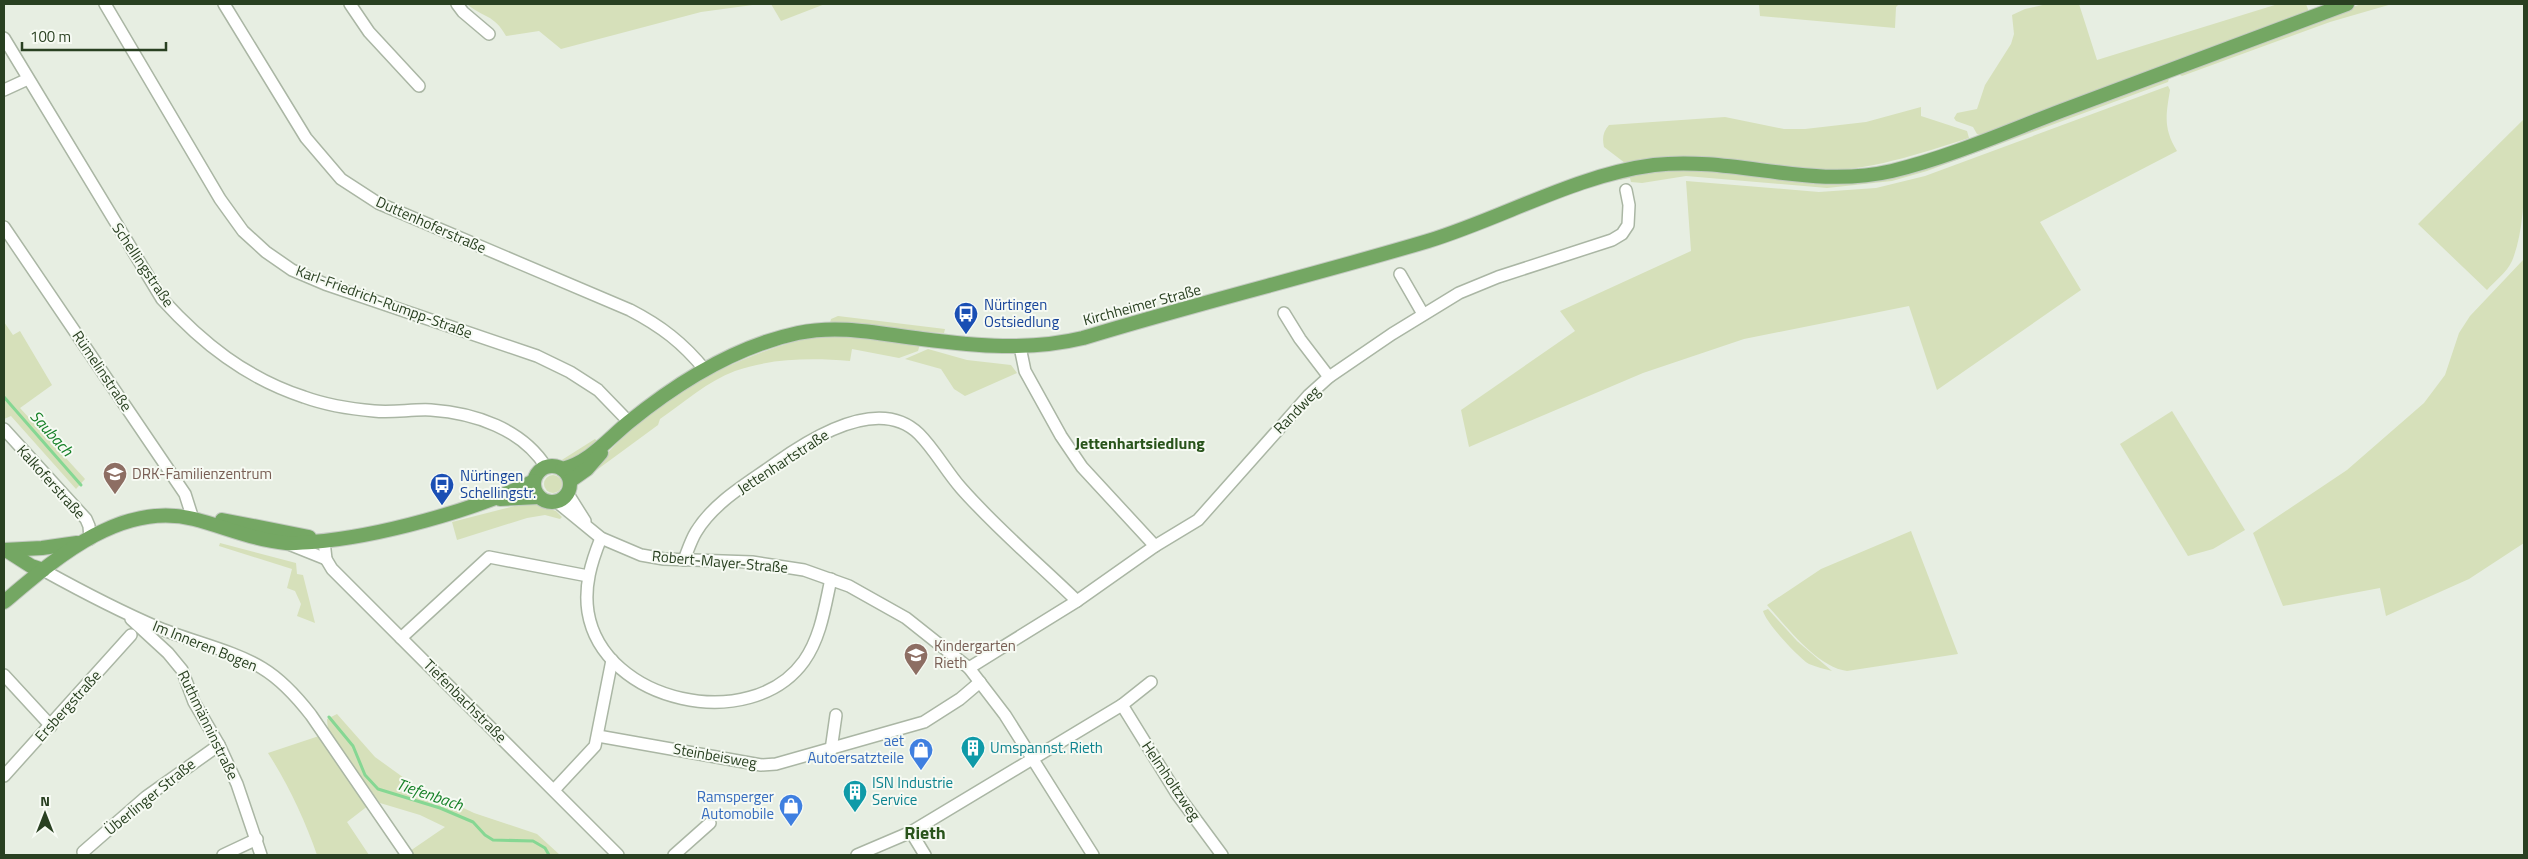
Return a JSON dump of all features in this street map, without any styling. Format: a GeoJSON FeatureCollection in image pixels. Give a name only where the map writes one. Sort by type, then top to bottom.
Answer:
{"type":"FeatureCollection","features":[{"type":"Feature","properties":{"kind":"main road","name":"Kirchheimer Straße"},"geometry":{"type":"LineString","coordinates":[[546,467],[562,468],[584,459],[614,436],[628,422],[705,370],[779,339],[823,329],[867,330],[965,344],[1020,347],[1066,342],[1230,298],[1428,241],[1502,215],[1562,190],[1614,174],[1653,165],[1705,164],[1788,175],[1830,178],[1858,176],[1910,166],[2170,72],[2347,4]]}},
{"type":"Feature","properties":{"kind":"main road","name":"Kirchheimer Straße"},"geometry":{"type":"LineString","coordinates":[[557,502],[569,487],[596,461],[614,436]]}},
{"type":"Feature","properties":{"kind":"main road"},"geometry":{"type":"LineString","coordinates":[[546,467],[540,470],[534,481],[535,492],[539,497],[550,503],[557,502]]}},
{"type":"Feature","properties":{"kind":"main road"},"geometry":{"type":"LineString","coordinates":[[562,468],[569,487]]}},
{"type":"Feature","properties":{"kind":"main road"},"geometry":{"type":"LineString","coordinates":[[193,519],[248,536],[287,544],[324,541],[363,535],[491,499],[534,481]]}},
{"type":"Feature","properties":{"kind":"main road"},"geometry":{"type":"LineString","coordinates":[[491,499],[539,497]]}},
{"type":"Feature","properties":{"kind":"main road"},"geometry":{"type":"LineString","coordinates":[[5,550],[23,550],[86,541],[146,526],[193,519],[215,519],[324,541]]}},
{"type":"Feature","properties":{"kind":"main road"},"geometry":{"type":"LineString","coordinates":[[4,602],[58,557],[86,541]]}},
{"type":"Feature","properties":{"kind":"main road"},"geometry":{"type":"LineString","coordinates":[[5,550],[31,566],[43,570]]}},
{"type":"Feature","properties":{"kind":"main road"},"geometry":{"type":"LineString","coordinates":[[23,550],[34,557],[43,570]]}},
{"type":"Feature","properties":{"kind":"street","name":"Karl-Friedrich-Rumpp-Straße"},"geometry":{"type":"LineString","coordinates":[[105,4],[220,199],[243,231],[266,252],[292,270],[325,284],[537,356],[570,372],[598,390],[628,422]]}},
{"type":"Feature","properties":{"kind":"street","name":"Duttenhoferstraße"},"geometry":{"type":"LineString","coordinates":[[224,4],[306,138],[341,179],[378,203],[646,318],[672,335],[690,351],[705,370]]}},
{"type":"Feature","properties":{"kind":"street"},"geometry":{"type":"LineString","coordinates":[[350,4],[380,44],[419,86]]}},
{"type":"Feature","properties":{"kind":"street"},"geometry":{"type":"LineString","coordinates":[[457,4],[463,12],[489,34]]}},
{"type":"Feature","properties":{"kind":"street","name":"Schellingstraße"},"geometry":{"type":"LineString","coordinates":[[4,38],[162,299],[189,328],[223,358],[266,381],[303,397],[336,406],[376,411],[431,410],[486,421],[512,433],[527,444],[546,467]]}},
{"type":"Feature","properties":{"kind":"street"},"geometry":{"type":"LineString","coordinates":[[4,90],[28,79]]}},
{"type":"Feature","properties":{"kind":"street","name":"Randweg"},"geometry":{"type":"LineString","coordinates":[[970,668],[1016,641],[1077,601],[1154,546],[1198,520],[1309,395],[1329,377],[1423,314],[1459,293],[1498,277],[1612,240],[1622,234],[1628,225],[1629,210],[1626,190]]}},
{"type":"Feature","properties":{"kind":"street","name":"Rümelinstraße"},"geometry":{"type":"LineString","coordinates":[[4,227],[186,494],[193,519]]}},
{"type":"Feature","properties":{"kind":"street"},"geometry":{"type":"LineString","coordinates":[[1400,274],[1423,314]]}},
{"type":"Feature","properties":{"kind":"street"},"geometry":{"type":"LineString","coordinates":[[1284,313],[1300,340],[1329,377]]}},
{"type":"Feature","properties":{"kind":"street"},"geometry":{"type":"LineString","coordinates":[[1020,347],[1025,371],[1061,436],[1082,467],[1154,546]]}},
{"type":"Feature","properties":{"kind":"street","name":"Jettenhartstraße"},"geometry":{"type":"LineString","coordinates":[[684,560],[695,533],[708,514],[780,460],[815,439],[846,424],[862,419],[881,418],[896,421],[918,434],[960,488],[1077,601]]}},
{"type":"Feature","properties":{"kind":"street","name":"Kalkoferstraße"},"geometry":{"type":"LineString","coordinates":[[4,429],[86,519],[89,526],[86,541]]}},
{"type":"Feature","properties":{"kind":"street","name":"Robert-Mayer-Straße"},"geometry":{"type":"LineString","coordinates":[[569,487],[586,525]]}},
{"type":"Feature","properties":{"kind":"street","name":"Robert-Mayer-Straße"},"geometry":{"type":"LineString","coordinates":[[557,502],[601,538],[641,555],[664,559],[752,562],[804,570],[831,579],[879,602],[906,618],[970,668],[1032,757],[1093,855]]}},
{"type":"Feature","properties":{"kind":"street"},"geometry":{"type":"LineString","coordinates":[[601,538],[588,576],[587,595],[590,620],[598,640],[612,660],[641,682],[659,691],[691,700],[724,702],[763,694],[778,686],[804,662],[813,646],[821,624],[831,579]]}},
{"type":"Feature","properties":{"kind":"street"},"geometry":{"type":"LineString","coordinates":[[287,544],[326,559],[324,541]]}},
{"type":"Feature","properties":{"kind":"street"},"geometry":{"type":"LineString","coordinates":[[401,638],[489,557],[588,576]]}},
{"type":"Feature","properties":{"kind":"street","name":"Tiefenbachstraße"},"geometry":{"type":"LineString","coordinates":[[326,559],[332,570],[618,855]]}},
{"type":"Feature","properties":{"kind":"street","name":"Im Inneren Bogen"},"geometry":{"type":"LineString","coordinates":[[43,570],[126,614],[178,636],[247,660],[277,679],[295,694],[311,715],[407,855]]}},
{"type":"Feature","properties":{"kind":"street","name":"Ruthmänninstraße"},"geometry":{"type":"LineString","coordinates":[[126,614],[178,664],[194,702],[219,745],[237,784],[257,838],[261,855]]}},
{"type":"Feature","properties":{"kind":"street","name":"Ersbergstraße"},"geometry":{"type":"LineString","coordinates":[[4,776],[131,635]]}},
{"type":"Feature","properties":{"kind":"street"},"geometry":{"type":"LineString","coordinates":[[554,790],[595,746],[612,660]]}},
{"type":"Feature","properties":{"kind":"street"},"geometry":{"type":"LineString","coordinates":[[4,675],[51,726]]}},
{"type":"Feature","properties":{"kind":"street","name":"Steinbeisweg"},"geometry":{"type":"LineString","coordinates":[[598,736],[761,765],[776,764],[831,750],[924,722],[960,699],[980,682]]}},
{"type":"Feature","properties":{"kind":"street"},"geometry":{"type":"LineString","coordinates":[[857,855],[911,832],[1032,757],[1122,705],[1152,682]]}},
{"type":"Feature","properties":{"kind":"street","name":"Helmholtzweg"},"geometry":{"type":"LineString","coordinates":[[1122,705],[1177,794],[1222,855]]}},
{"type":"Feature","properties":{"kind":"street"},"geometry":{"type":"LineString","coordinates":[[831,750],[836,715]]}},
{"type":"Feature","properties":{"kind":"street","name":"Überlinger Straße"},"geometry":{"type":"LineString","coordinates":[[83,852],[146,797],[219,745]]}},
{"type":"Feature","properties":{"kind":"street"},"geometry":{"type":"LineString","coordinates":[[674,855],[710,823]]}},
{"type":"Feature","properties":{"kind":"street"},"geometry":{"type":"LineString","coordinates":[[911,832],[925,855]]}},
{"type":"Feature","properties":{"kind":"street"},"geometry":{"type":"LineString","coordinates":[[223,855],[257,838]]}},
{"type":"Feature","properties":{"kind":"green space"},"geometry":{"type":"Polygon","coordinates":[[[467,4],[760,4],[701,12],[561,49],[539,31],[506,36],[493,20],[467,4]]]}},
{"type":"Feature","properties":{"kind":"green space"},"geometry":{"type":"Polygon","coordinates":[[[771,4],[825,4],[781,21],[771,4]]]}},
{"type":"Feature","properties":{"kind":"green space"},"geometry":{"type":"Polygon","coordinates":[[[1759,4],[1899,4],[1896,7],[1895,28],[1760,16],[1759,4]]]}},
{"type":"Feature","properties":{"kind":"green space"},"geometry":{"type":"Polygon","coordinates":[[[2047,4],[2079,4],[2097,60],[2278,4],[2306,4],[2309,12],[1981,135],[1977,134],[1973,127],[1956,121],[1954,118],[1957,113],[1977,109],[1985,85],[2011,44],[2014,34],[2012,15],[2025,9],[2047,4]]]}},
{"type":"Feature","properties":{"kind":"green space"},"geometry":{"type":"Polygon","coordinates":[[[2361,4],[2392,4],[2330,22],[2182,76],[2178,74],[2361,4]]]}},
{"type":"Feature","properties":{"kind":"green space"},"geometry":{"type":"Polygon","coordinates":[[[2169,78],[2168,82],[1927,171],[1892,181],[1827,188],[1686,176],[1642,183],[1631,182],[1630,178],[1620,180],[1619,177],[1639,172],[1689,169],[1854,182],[2169,78]]]}},
{"type":"Feature","properties":{"kind":"green space"},"geometry":{"type":"Polygon","coordinates":[[[2168,86],[2170,90],[2167,121],[2169,135],[2177,151],[2040,222],[2081,290],[1937,390],[1909,306],[1744,339],[1643,373],[1469,447],[1461,410],[1575,331],[1560,311],[1691,251],[1686,181],[1819,192],[1876,188],[1925,176],[2168,86]]]}},
{"type":"Feature","properties":{"kind":"green space"},"geometry":{"type":"Polygon","coordinates":[[[1921,107],[1921,116],[1967,131],[1969,138],[1889,162],[1827,171],[1792,170],[1711,158],[1688,157],[1661,158],[1625,163],[1604,147],[1603,144],[1604,133],[1609,125],[1725,117],[1784,129],[1805,129],[1866,122],[1921,107]]]}},
{"type":"Feature","properties":{"kind":"green space"},"geometry":{"type":"Polygon","coordinates":[[[2524,119],[2524,192],[2521,229],[2510,265],[2487,290],[2418,224],[2524,119]]]}},
{"type":"Feature","properties":{"kind":"green space"},"geometry":{"type":"Polygon","coordinates":[[[2523,260],[2524,543],[2469,579],[2386,616],[2380,588],[2283,606],[2253,533],[2347,470],[2424,403],[2445,375],[2459,333],[2470,316],[2523,260]]]}},
{"type":"Feature","properties":{"kind":"green space"},"geometry":{"type":"Polygon","coordinates":[[[838,316],[945,329],[944,333],[830,323],[831,319],[838,316]]]}},
{"type":"Feature","properties":{"kind":"green space"},"geometry":{"type":"Polygon","coordinates":[[[4,322],[13,335],[20,331],[52,385],[20,408],[85,479],[76,489],[11,416],[4,419],[4,322]]]}},
{"type":"Feature","properties":{"kind":"green space"},"geometry":{"type":"Polygon","coordinates":[[[827,333],[920,344],[918,351],[899,358],[852,349],[850,361],[821,359],[778,361],[749,367],[725,375],[660,419],[658,425],[579,483],[628,433],[679,393],[750,357],[827,333]]]}},
{"type":"Feature","properties":{"kind":"green space"},"geometry":{"type":"Polygon","coordinates":[[[928,349],[967,360],[1011,365],[1017,373],[965,396],[954,389],[941,369],[905,359],[928,349]]]}},
{"type":"Feature","properties":{"kind":"green space"},"geometry":{"type":"Polygon","coordinates":[[[2172,411],[2245,530],[2213,549],[2188,556],[2120,444],[2172,411]]]}},
{"type":"Feature","properties":{"kind":"green space"},"geometry":{"type":"Polygon","coordinates":[[[595,439],[599,443],[573,462],[557,463],[595,439]]]}},
{"type":"Feature","properties":{"kind":"green space"},"geometry":{"type":"Polygon","coordinates":[[[553,475],[559,478],[562,484],[559,490],[553,493],[547,490],[544,484],[547,478],[553,475]]]}},
{"type":"Feature","properties":{"kind":"green space"},"geometry":{"type":"Polygon","coordinates":[[[530,502],[556,511],[562,517],[560,519],[545,515],[527,518],[457,540],[452,522],[530,502]]]}},
{"type":"Feature","properties":{"kind":"green space"},"geometry":{"type":"Polygon","coordinates":[[[1911,531],[1958,654],[1847,671],[1825,662],[1803,645],[1767,605],[1821,569],[1911,531]]]}},
{"type":"Feature","properties":{"kind":"green space"},"geometry":{"type":"Polygon","coordinates":[[[220,543],[296,563],[297,574],[303,575],[315,623],[297,616],[301,604],[295,591],[287,588],[292,569],[219,546],[220,543]]]}},
{"type":"Feature","properties":{"kind":"green space"},"geometry":{"type":"Polygon","coordinates":[[[1768,609],[1797,641],[1832,671],[1809,664],[1798,654],[1776,631],[1765,616],[1763,611],[1768,609]]]}},
{"type":"Feature","properties":{"kind":"green space"},"geometry":{"type":"Polygon","coordinates":[[[337,714],[375,757],[411,783],[474,813],[537,834],[560,855],[413,855],[410,851],[445,827],[420,815],[380,803],[328,731],[327,719],[337,714]]]}},
{"type":"Feature","properties":{"kind":"green space"},"geometry":{"type":"Polygon","coordinates":[[[322,735],[369,805],[347,822],[369,855],[317,855],[296,802],[268,753],[322,735]]]}},
{"type":"Feature","properties":{"kind":"waterway","name":"Saubach"},"geometry":{"type":"LineString","coordinates":[[4,397],[81,485]]}},
{"type":"Feature","properties":{"kind":"waterway","name":"Tiefenbach"},"geometry":{"type":"LineString","coordinates":[[329,717],[353,746],[365,775],[378,789],[440,808],[473,822],[485,835],[493,840],[533,841],[545,848],[549,855]]}},
{"type":"Feature","properties":{"kind":"place","name":"Nürtingen Ostsiedlung"},"geometry":{"type":"Point","coordinates":[966,335]}},
{"type":"Feature","properties":{"kind":"place","name":"DRK-Familienzentrum"},"geometry":{"type":"Point","coordinates":[115,495]}},
{"type":"Feature","properties":{"kind":"place","name":"Nürtingen Schellingstr."},"geometry":{"type":"Point","coordinates":[442,506]}},
{"type":"Feature","properties":{"kind":"place","name":"Kindergarten Rieth"},"geometry":{"type":"Point","coordinates":[916,676]}},
{"type":"Feature","properties":{"kind":"place","name":"Umspannst. Rieth"},"geometry":{"type":"Point","coordinates":[973,769]}},
{"type":"Feature","properties":{"kind":"place","name":"aet Autoersatzteile"},"geometry":{"type":"Point","coordinates":[921,771]}},
{"type":"Feature","properties":{"kind":"place","name":"ISN Industrie Service"},"geometry":{"type":"Point","coordinates":[855,813]}},
{"type":"Feature","properties":{"kind":"place","name":"Ramsperger Automobile"},"geometry":{"type":"Point","coordinates":[791,827]}},
{"type":"Feature","properties":{"kind":"district","name":"Jettenhartsiedlung"},"geometry":{"type":"Point","coordinates":[1140,443]}},
{"type":"Feature","properties":{"kind":"district","name":"Rieth"},"geometry":{"type":"Point","coordinates":[925,833]}}]}
